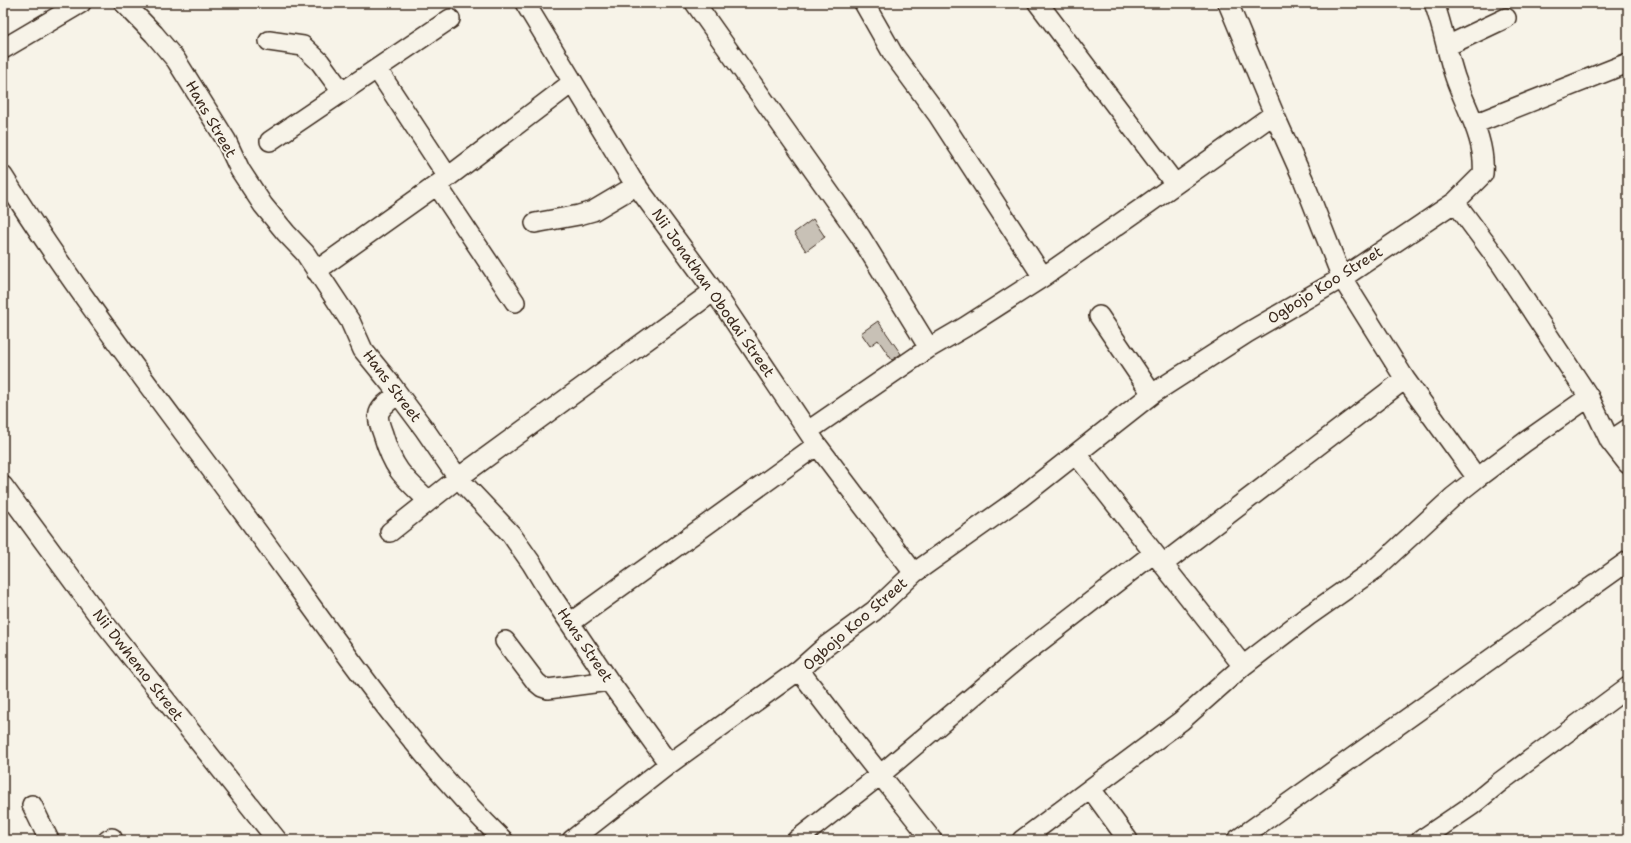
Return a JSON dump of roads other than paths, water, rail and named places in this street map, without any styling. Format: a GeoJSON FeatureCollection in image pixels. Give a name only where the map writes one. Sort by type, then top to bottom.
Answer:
{"type":"FeatureCollection","features":[{"type":"Feature","properties":{"kind":"street","name":"Hans Street"},"geometry":{"type":"LineString","coordinates":[[124,3],[154,34],[176,60],[226,140],[240,170],[263,205],[304,253],[350,321],[363,350],[425,430],[458,478],[511,534],[609,681],[669,764]]}},
{"type":"Feature","properties":{"kind":"street","name":"Nii Jonathan Obodai Street"},"geometry":{"type":"LineString","coordinates":[[525,3],[637,185],[714,291],[812,438],[914,573]]}},
{"type":"Feature","properties":{"kind":"street"},"geometry":{"type":"LineString","coordinates":[[695,3],[860,236],[929,348]]}},
{"type":"Feature","properties":{"kind":"street"},"geometry":{"type":"LineString","coordinates":[[864,3],[893,54],[938,115],[1043,277]]}},
{"type":"Feature","properties":{"kind":"street"},"geometry":{"type":"LineString","coordinates":[[1038,3],[1176,184]]}},
{"type":"Feature","properties":{"kind":"street"},"geometry":{"type":"LineString","coordinates":[[1228,3],[1274,114],[1303,178],[1342,278],[1406,379],[1477,478]]}},
{"type":"Feature","properties":{"kind":"street","name":"Ogbojo Koo Street"},"geometry":{"type":"LineString","coordinates":[[932,840],[799,670],[821,650],[874,611],[914,573],[1013,502],[1152,394],[1246,333],[1342,278],[1455,202],[1483,174],[1484,161],[1482,150],[1474,124],[1455,77],[1434,3]]}},
{"type":"Feature","properties":{"kind":"street"},"geometry":{"type":"LineString","coordinates":[[3,49],[78,4]]}},
{"type":"Feature","properties":{"kind":"street"},"geometry":{"type":"LineString","coordinates":[[1447,46],[1506,18]]}},
{"type":"Feature","properties":{"kind":"street"},"geometry":{"type":"LineString","coordinates":[[270,141],[450,19]]}},
{"type":"Feature","properties":{"kind":"street"},"geometry":{"type":"LineString","coordinates":[[269,41],[303,46],[320,62],[342,92]]}},
{"type":"Feature","properties":{"kind":"street"},"geometry":{"type":"LineString","coordinates":[[1474,124],[1628,63]]}},
{"type":"Feature","properties":{"kind":"street"},"geometry":{"type":"LineString","coordinates":[[377,69],[515,302]]}},
{"type":"Feature","properties":{"kind":"street"},"geometry":{"type":"LineString","coordinates":[[316,271],[442,181],[573,82]]}},
{"type":"Feature","properties":{"kind":"street"},"geometry":{"type":"LineString","coordinates":[[570,623],[929,348],[965,327],[1043,277],[1274,114]]}},
{"type":"Feature","properties":{"kind":"street"},"geometry":{"type":"LineString","coordinates":[[3,176],[66,271],[398,722],[470,808],[503,840]]}},
{"type":"Feature","properties":{"kind":"street"},"geometry":{"type":"LineString","coordinates":[[535,223],[579,216],[593,211],[637,185]]}},
{"type":"Feature","properties":{"kind":"street"},"geometry":{"type":"LineString","coordinates":[[1455,202],[1501,264],[1589,397],[1610,441],[1628,464]]}},
{"type":"Feature","properties":{"kind":"street"},"geometry":{"type":"LineString","coordinates":[[390,532],[458,478],[714,291]]}},
{"type":"Feature","properties":{"kind":"street"},"geometry":{"type":"LineString","coordinates":[[1099,316],[1152,394]]}},
{"type":"Feature","properties":{"kind":"street"},"geometry":{"type":"LineString","coordinates":[[797,840],[880,775],[1016,660],[1406,379]]}},
{"type":"Feature","properties":{"kind":"street"},"geometry":{"type":"LineString","coordinates":[[398,394],[385,405],[378,418],[394,466],[405,479],[429,501]]}},
{"type":"Feature","properties":{"kind":"street"},"geometry":{"type":"LineString","coordinates":[[1022,840],[1181,721],[1243,666],[1308,616],[1375,569],[1453,497],[1477,478],[1589,397]]}},
{"type":"Feature","properties":{"kind":"street"},"geometry":{"type":"LineString","coordinates":[[1610,441],[1628,429]]}},
{"type":"Feature","properties":{"kind":"street"},"geometry":{"type":"LineString","coordinates":[[1076,454],[1243,666]]}},
{"type":"Feature","properties":{"kind":"street","name":"Nii Dwhemo Street"},"geometry":{"type":"LineString","coordinates":[[3,486],[98,615],[277,840]]}},
{"type":"Feature","properties":{"kind":"street"},"geometry":{"type":"LineString","coordinates":[[1237,840],[1558,613],[1628,561]]}},
{"type":"Feature","properties":{"kind":"street"},"geometry":{"type":"LineString","coordinates":[[505,641],[536,682],[542,687],[548,689],[609,681]]}},
{"type":"Feature","properties":{"kind":"street"},"geometry":{"type":"LineString","coordinates":[[572,840],[669,764],[799,670]]}},
{"type":"Feature","properties":{"kind":"street"},"geometry":{"type":"LineString","coordinates":[[1421,840],[1471,806],[1500,782],[1628,687]]}},
{"type":"Feature","properties":{"kind":"street"},"geometry":{"type":"LineString","coordinates":[[1091,789],[1128,840]]}},
{"type":"Feature","properties":{"kind":"street"},"geometry":{"type":"LineString","coordinates":[[32,805],[49,840]]}}]}
